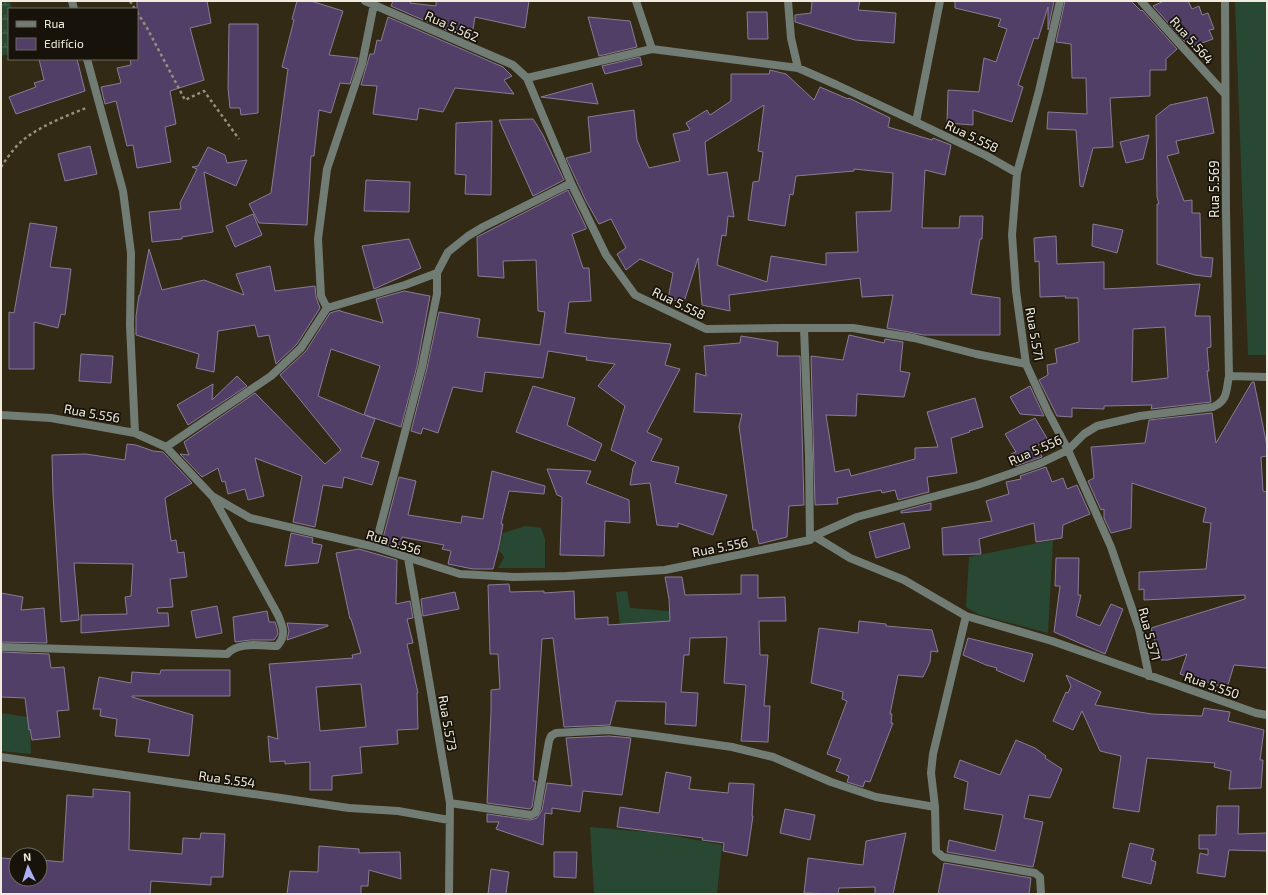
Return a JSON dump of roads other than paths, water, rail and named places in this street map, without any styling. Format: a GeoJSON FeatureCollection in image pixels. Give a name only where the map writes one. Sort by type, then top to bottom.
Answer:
{"type":"FeatureCollection","features":[{"type":"Feature","properties":{"kind":"street","name":"Rua 5.562"},"geometry":{"type":"LineString","coordinates":[[365,1],[513,65],[527,78]]}},
{"type":"Feature","properties":{"kind":"street"},"geometry":{"type":"LineString","coordinates":[[527,78],[652,49],[636,1]]}},
{"type":"Feature","properties":{"kind":"street"},"geometry":{"type":"LineString","coordinates":[[788,1],[792,38],[798,68]]}},
{"type":"Feature","properties":{"kind":"street"},"geometry":{"type":"LineString","coordinates":[[916,122],[940,1]]}},
{"type":"Feature","properties":{"kind":"street","name":"Rua 5.571"},"geometry":{"type":"LineString","coordinates":[[1060,1],[1039,91],[1017,173],[1012,235],[1016,291],[1026,364],[1047,410],[1068,450],[1111,547],[1139,630],[1149,676]]}},
{"type":"Feature","properties":{"kind":"street","name":"Rua 5.564"},"geometry":{"type":"LineString","coordinates":[[1141,1],[1225,94]]}},
{"type":"Feature","properties":{"kind":"street","name":"Rua 5.569"},"geometry":{"type":"LineString","coordinates":[[1225,1],[1228,376]]}},
{"type":"Feature","properties":{"kind":"street"},"geometry":{"type":"LineString","coordinates":[[327,308],[321,296],[318,239],[327,169],[362,64],[374,4]]}},
{"type":"Feature","properties":{"kind":"street","name":"Rua 5.558"},"geometry":{"type":"LineString","coordinates":[[652,49],[798,68],[987,156],[1017,173]]}},
{"type":"Feature","properties":{"kind":"street"},"geometry":{"type":"LineString","coordinates":[[87,60],[123,191],[131,253],[130,325],[135,433]]}},
{"type":"Feature","properties":{"kind":"street","name":"Rua 5.558"},"geometry":{"type":"LineString","coordinates":[[527,78],[571,183],[606,255],[635,295],[706,329],[853,328],[914,338],[976,354],[1026,364]]}},
{"type":"Feature","properties":{"kind":"street"},"geometry":{"type":"LineString","coordinates":[[375,547],[422,367],[437,294],[437,273],[448,252],[468,236],[571,183]]}},
{"type":"Feature","properties":{"kind":"street"},"geometry":{"type":"LineString","coordinates":[[166,447],[271,376],[301,348],[327,308],[405,285],[437,273]]}},
{"type":"Feature","properties":{"kind":"street"},"geometry":{"type":"LineString","coordinates":[[804,328],[812,538]]}},
{"type":"Feature","properties":{"kind":"street"},"geometry":{"type":"LineString","coordinates":[[1228,376],[1267,377]]}},
{"type":"Feature","properties":{"kind":"street","name":"Rua 5.556"},"geometry":{"type":"LineString","coordinates":[[1,415],[51,418],[135,433],[166,447],[212,496],[250,518],[375,547],[460,574],[514,577],[566,576],[665,570],[812,538],[857,517],[978,485],[1041,463],[1068,450],[1084,434],[1097,426],[1140,416],[1213,407],[1222,403],[1225,396],[1228,376]]}},
{"type":"Feature","properties":{"kind":"street"},"geometry":{"type":"LineString","coordinates":[[1,647],[227,654],[238,647],[277,646],[283,640],[283,628],[278,615],[212,496]]}},
{"type":"Feature","properties":{"kind":"street","name":"Rua 5.550"},"geometry":{"type":"LineString","coordinates":[[812,538],[850,558],[904,580],[966,616],[1052,641],[1256,713],[1267,715]]}},
{"type":"Feature","properties":{"kind":"street","name":"Rua 5.573"},"geometry":{"type":"LineString","coordinates":[[408,558],[450,803],[449,894]]}},
{"type":"Feature","properties":{"kind":"street"},"geometry":{"type":"LineString","coordinates":[[966,616],[933,754],[931,773],[935,807],[936,851],[943,857],[1035,873],[1040,877],[1041,894]]}},
{"type":"Feature","properties":{"kind":"street"},"geometry":{"type":"LineString","coordinates":[[450,803],[530,815],[535,813],[551,736],[556,733],[608,730],[732,747],[773,757],[831,782],[876,797],[935,807]]}},
{"type":"Feature","properties":{"kind":"street","name":"Rua 5.554"},"geometry":{"type":"LineString","coordinates":[[1,757],[342,807],[398,811],[449,820]]}}]}
